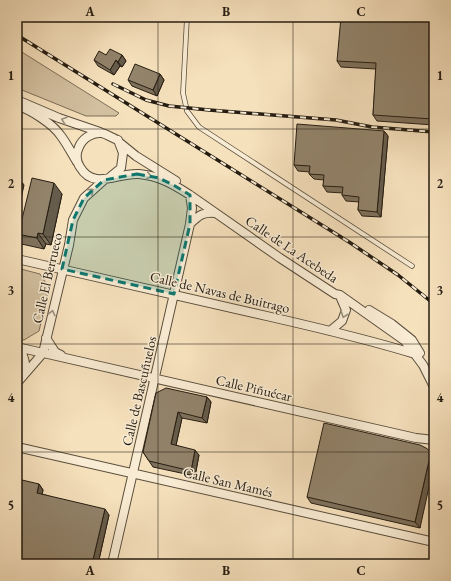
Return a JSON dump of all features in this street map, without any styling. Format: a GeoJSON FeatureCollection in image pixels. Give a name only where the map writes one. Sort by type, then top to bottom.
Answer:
{"type":"FeatureCollection","features":[{"type":"Feature","properties":{"kind":"street"},"geometry":{"type":"LineString","coordinates":[[17,100],[59,118],[118,140],[123,153],[121,168],[107,178],[93,179],[83,173],[60,134],[45,120],[24,108],[17,106]]}},
{"type":"Feature","properties":{"kind":"street"},"geometry":{"type":"LineString","coordinates":[[78,164],[77,152],[81,142],[90,135],[101,133]]}},
{"type":"Feature","properties":{"kind":"street","name":"Calle de La Acebeda"},"geometry":{"type":"LineString","coordinates":[[118,140],[136,156],[182,185],[338,290],[392,324],[412,340],[434,376]]}},
{"type":"Feature","properties":{"kind":"street","name":"Calle de La Acebeda"},"geometry":{"type":"LineString","coordinates":[[107,178],[137,174],[159,178],[190,194],[280,258],[335,294],[340,295],[405,341],[423,365],[434,386]]}},
{"type":"Feature","properties":{"kind":"street","name":"Calle El Berrueco"},"geometry":{"type":"LineString","coordinates":[[18,382],[43,353],[74,220],[84,198],[107,178]]}},
{"type":"Feature","properties":{"kind":"street","name":"Calle de Bascuñuelos"},"geometry":{"type":"LineString","coordinates":[[112,564],[190,224],[192,208],[190,194]]}},
{"type":"Feature","properties":{"kind":"street"},"geometry":{"type":"LineString","coordinates":[[190,224],[199,215],[208,212],[216,213]]}},
{"type":"Feature","properties":{"kind":"street","name":"Calle de Navas de Buitrago"},"geometry":{"type":"LineString","coordinates":[[17,259],[330,331],[391,346],[415,354]]}},
{"type":"Feature","properties":{"kind":"street"},"geometry":{"type":"LineString","coordinates":[[330,331],[342,322],[346,310],[340,295]]}},
{"type":"Feature","properties":{"kind":"street","name":"Calle Piñuécar"},"geometry":{"type":"LineString","coordinates":[[46,338],[55,352],[69,359]]}},
{"type":"Feature","properties":{"kind":"street","name":"Calle Piñuécar"},"geometry":{"type":"LineString","coordinates":[[18,348],[425,440],[434,440]]}},
{"type":"Feature","properties":{"kind":"street","name":"Calle Piñuécar"},"geometry":{"type":"LineString","coordinates":[[18,348],[25,360],[25,368],[18,382]]}},
{"type":"Feature","properties":{"kind":"street"},"geometry":{"type":"LineString","coordinates":[[434,435],[425,440],[434,446]]}},
{"type":"Feature","properties":{"kind":"street","name":"Calle San Mamés"},"geometry":{"type":"LineString","coordinates":[[17,447],[434,542]]}},
{"type":"Feature","properties":{"kind":"lane"},"geometry":{"type":"LineString","coordinates":[[187,17],[183,93],[187,111],[199,126],[412,266]]}},
{"type":"Feature","properties":{"kind":"highlighted area"},"geometry":{"type":"Polygon","coordinates":[[[137,174],[159,178],[175,186],[190,195],[190,224],[174,294],[62,269],[73,220],[84,198],[104,180],[137,174]]]}},
{"type":"Feature","properties":{"kind":"shaded area"},"geometry":{"type":"Polygon","coordinates":[[[17,49],[119,113],[116,116],[86,116],[17,88],[17,49]]]}},
{"type":"Feature","properties":{"kind":"shaded area"},"geometry":{"type":"Polygon","coordinates":[[[17,268],[40,274],[49,288],[39,331],[24,340],[17,339],[17,268]]]}},
{"type":"Feature","properties":{"kind":"building"},"geometry":{"type":"Polygon","coordinates":[[[341,17],[434,17],[433,119],[373,115],[376,63],[337,61],[341,17]]]}},
{"type":"Feature","properties":{"kind":"building"},"geometry":{"type":"Polygon","coordinates":[[[110,49],[122,55],[118,62],[116,60],[110,70],[94,60],[99,51],[106,55],[110,49]]]}},
{"type":"Feature","properties":{"kind":"building"},"geometry":{"type":"Polygon","coordinates":[[[135,64],[160,74],[153,90],[128,80],[135,64]]]}},
{"type":"Feature","properties":{"kind":"building"},"geometry":{"type":"Polygon","coordinates":[[[297,124],[384,131],[377,212],[358,210],[359,197],[342,195],[343,187],[323,186],[324,175],[309,174],[310,166],[294,165],[297,124]]]}},
{"type":"Feature","properties":{"kind":"building"},"geometry":{"type":"Polygon","coordinates":[[[32,178],[54,183],[43,234],[38,233],[37,238],[17,234],[17,218],[22,219],[32,178]]]}},
{"type":"Feature","properties":{"kind":"building"},"geometry":{"type":"Polygon","coordinates":[[[166,388],[207,397],[202,418],[178,412],[171,444],[195,450],[191,471],[149,461],[143,452],[156,393],[166,388]]]}},
{"type":"Feature","properties":{"kind":"building"},"geometry":{"type":"Polygon","coordinates":[[[324,423],[420,445],[431,452],[415,522],[307,497],[324,423]]]}},
{"type":"Feature","properties":{"kind":"building"},"geometry":{"type":"Polygon","coordinates":[[[22,480],[39,484],[37,493],[105,509],[92,564],[43,564],[17,558],[17,489],[20,490],[22,480]]]}},
{"type":"Feature","properties":{"kind":"building"},"geometry":{"type":"Polygon","coordinates":[[[434,552],[434,564],[431,564],[434,552]]]}},
{"type":"Feature","properties":{"kind":"railway"},"geometry":{"type":"LineString","coordinates":[[17,35],[349,242],[398,275],[434,304]]}},
{"type":"Feature","properties":{"kind":"railway"},"geometry":{"type":"LineString","coordinates":[[113,84],[146,100],[169,106],[336,120],[372,127],[434,132]]}}]}
